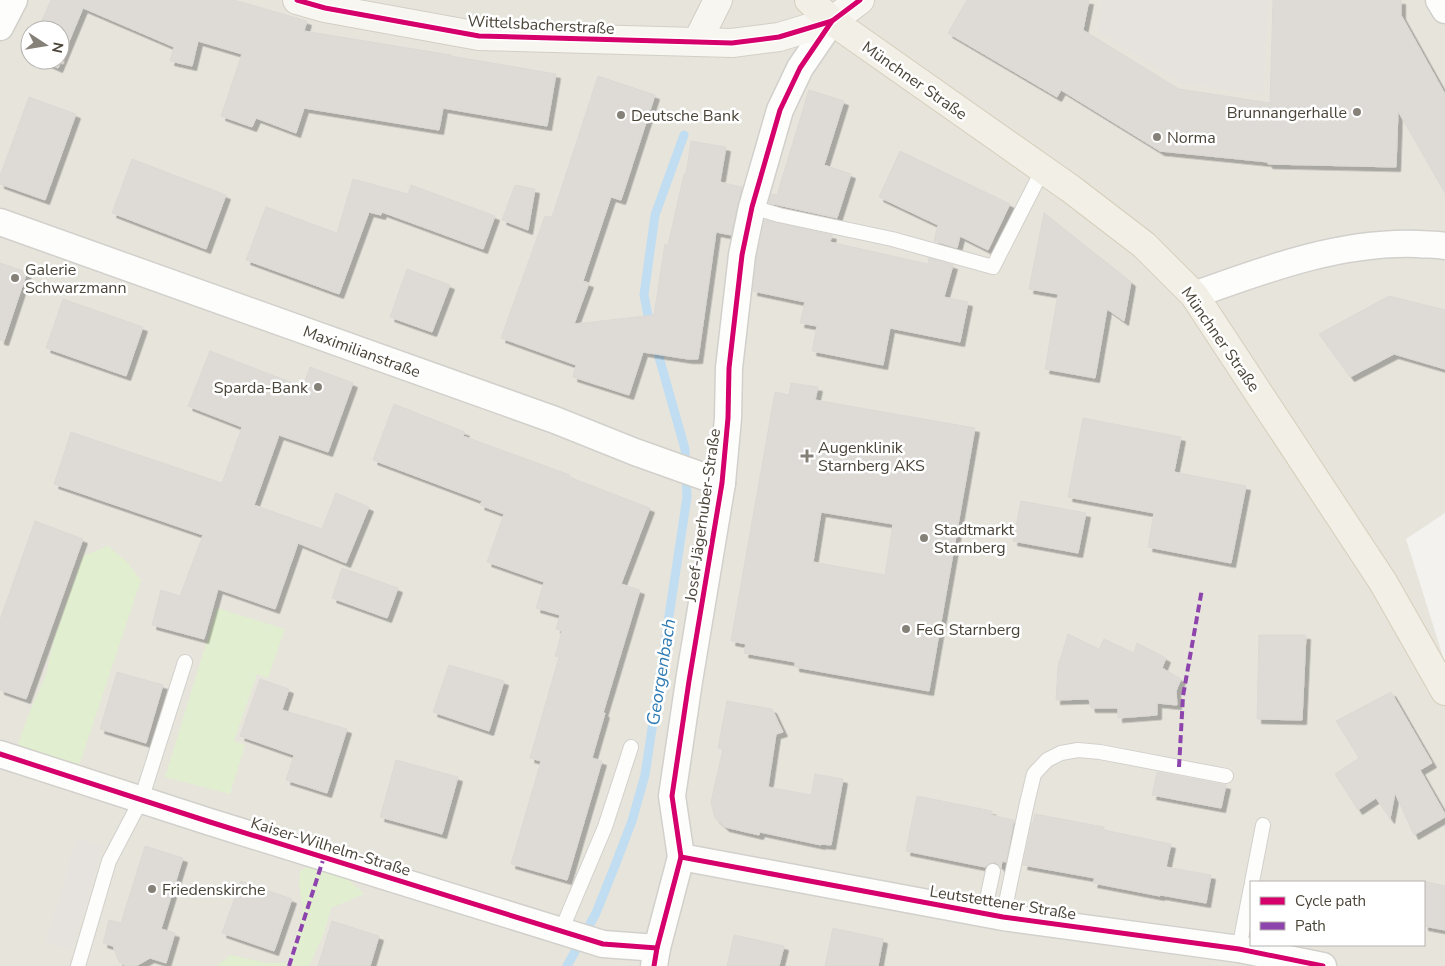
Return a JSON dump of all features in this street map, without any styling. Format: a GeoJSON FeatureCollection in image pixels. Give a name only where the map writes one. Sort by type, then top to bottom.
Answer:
{"type":"FeatureCollection","features":[{"type":"Feature","properties":{"kind":"main road","name":"Münchner Straße"},"geometry":{"type":"LineString","coordinates":[[810,0],[832,22],[1071,189],[1144,245],[1194,295],[1382,582],[1445,691]]}},
{"type":"Feature","properties":{"kind":"street"},"geometry":{"type":"LineString","coordinates":[[0,27],[14,0]]}},
{"type":"Feature","properties":{"kind":"street","name":"Wittelsbacherstraße"},"geometry":{"type":"LineString","coordinates":[[298,0],[325,8],[479,36],[732,43],[779,37],[832,22]]}},
{"type":"Feature","properties":{"kind":"street"},"geometry":{"type":"LineString","coordinates":[[696,42],[718,0]]}},
{"type":"Feature","properties":{"kind":"street"},"geometry":{"type":"LineString","coordinates":[[832,22],[860,0]]}},
{"type":"Feature","properties":{"kind":"street"},"geometry":{"type":"LineString","coordinates":[[1440,0],[1445,10]]}},
{"type":"Feature","properties":{"kind":"street","name":"Josef-Jägerhuber-Straße"},"geometry":{"type":"LineString","coordinates":[[656,957],[681,857],[676,834],[672,796],[689,681],[712,479],[728,418],[729,368],[742,255],[752,207],[780,110],[800,68],[832,22]]}},
{"type":"Feature","properties":{"kind":"street","name":"Maximilianstraße"},"geometry":{"type":"LineString","coordinates":[[0,222],[555,420],[635,452],[712,479]]}},
{"type":"Feature","properties":{"kind":"street"},"geometry":{"type":"LineString","coordinates":[[1194,295],[1260,271],[1349,248],[1396,243],[1445,246]]}},
{"type":"Feature","properties":{"kind":"street","name":"Kaiser-Wilhelm-Straße"},"geometry":{"type":"LineString","coordinates":[[0,754],[140,800],[603,944],[656,957]]}},
{"type":"Feature","properties":{"kind":"street","name":"Leutstettener Straße"},"geometry":{"type":"LineString","coordinates":[[681,857],[994,915],[1239,949],[1311,964]]}},
{"type":"Feature","properties":{"kind":"lane"},"geometry":{"type":"LineString","coordinates":[[752,207],[779,215],[892,239],[993,267],[1043,169]]}},
{"type":"Feature","properties":{"kind":"lane"},"geometry":{"type":"LineString","coordinates":[[78,966],[109,861],[140,800],[185,662]]}},
{"type":"Feature","properties":{"kind":"lane"},"geometry":{"type":"LineString","coordinates":[[561,931],[605,827],[631,746]]}},
{"type":"Feature","properties":{"kind":"lane"},"geometry":{"type":"LineString","coordinates":[[994,915],[1034,774],[1047,760],[1061,753],[1078,750],[1100,752],[1226,776]]}},
{"type":"Feature","properties":{"kind":"lane"},"geometry":{"type":"LineString","coordinates":[[1252,881],[1263,825]]}},
{"type":"Feature","properties":{"kind":"lane"},"geometry":{"type":"LineString","coordinates":[[993,871],[994,915]]}},
{"type":"Feature","properties":{"kind":"lane"},"geometry":{"type":"LineString","coordinates":[[1239,949],[1250,892]]}},
{"type":"Feature","properties":{"kind":"shaded area"},"geometry":{"type":"Polygon","coordinates":[[[0,0],[1445,0],[1445,513],[1406,539],[1445,663],[1445,966],[0,966],[0,0]]]}},
{"type":"Feature","properties":{"kind":"shaded area"},"geometry":{"type":"Polygon","coordinates":[[[1103,0],[1268,0],[1263,95],[1182,83],[1097,31],[1103,0]]]}},
{"type":"Feature","properties":{"kind":"shaded area"},"geometry":{"type":"Polygon","coordinates":[[[77,838],[103,846],[72,949],[46,942],[77,838]]]}},
{"type":"Feature","properties":{"kind":"green space"},"geometry":{"type":"Polygon","coordinates":[[[108,546],[126,561],[141,580],[80,763],[62,769],[38,759],[18,744],[46,675],[54,639],[83,556],[108,546]]]}},
{"type":"Feature","properties":{"kind":"green space"},"geometry":{"type":"Polygon","coordinates":[[[217,608],[285,629],[268,678],[257,674],[234,741],[245,745],[230,794],[165,777],[217,608]]]}},
{"type":"Feature","properties":{"kind":"green space"},"geometry":{"type":"Polygon","coordinates":[[[324,857],[364,894],[331,908],[324,933],[309,966],[216,966],[231,955],[267,963],[293,963],[293,949],[303,911],[299,883],[300,871],[324,857]]]}},
{"type":"Feature","properties":{"kind":"building"},"geometry":{"type":"Polygon","coordinates":[[[51,0],[234,0],[307,21],[304,31],[556,74],[547,126],[443,108],[439,130],[304,108],[296,133],[256,118],[252,127],[221,116],[242,54],[198,41],[192,66],[170,61],[174,47],[83,8],[70,39],[70,20],[42,20],[51,0]]]}},
{"type":"Feature","properties":{"kind":"building"},"geometry":{"type":"Polygon","coordinates":[[[967,0],[1089,0],[1083,30],[1179,89],[1270,103],[1273,0],[1401,0],[1401,15],[1445,94],[1445,193],[1398,111],[1396,167],[1268,164],[1268,162],[1160,151],[1061,90],[1057,97],[948,33],[967,0]]]}},
{"type":"Feature","properties":{"kind":"building"},"geometry":{"type":"Polygon","coordinates":[[[598,76],[655,95],[621,200],[611,197],[583,281],[589,283],[574,324],[654,315],[665,244],[668,245],[684,174],[686,174],[691,141],[726,147],[720,182],[742,187],[731,235],[716,232],[698,359],[643,352],[629,395],[573,377],[576,365],[501,338],[545,216],[552,217],[598,76]]]}},
{"type":"Feature","properties":{"kind":"building"},"geometry":{"type":"Polygon","coordinates":[[[809,90],[844,101],[824,165],[851,174],[837,218],[769,203],[771,194],[777,195],[809,90]]]}},
{"type":"Feature","properties":{"kind":"building"},"geometry":{"type":"Polygon","coordinates":[[[29,97],[76,114],[45,200],[0,184],[0,176],[29,97]]]}},
{"type":"Feature","properties":{"kind":"building"},"geometry":{"type":"Polygon","coordinates":[[[900,151],[1010,204],[988,250],[960,236],[957,248],[934,241],[938,225],[879,197],[900,151]]]}},
{"type":"Feature","properties":{"kind":"building"},"geometry":{"type":"Polygon","coordinates":[[[132,159],[226,195],[206,249],[112,213],[132,159]]]}},
{"type":"Feature","properties":{"kind":"building"},"geometry":{"type":"Polygon","coordinates":[[[353,179],[408,194],[411,185],[495,216],[483,249],[382,212],[381,215],[369,212],[339,294],[246,260],[266,207],[337,233],[353,179]]]}},
{"type":"Feature","properties":{"kind":"building"},"geometry":{"type":"Polygon","coordinates":[[[515,185],[535,189],[528,230],[502,220],[515,185]]]}},
{"type":"Feature","properties":{"kind":"building"},"geometry":{"type":"Polygon","coordinates":[[[1044,213],[1131,282],[1124,321],[1107,309],[1095,378],[1045,369],[1058,294],[1029,289],[1044,213]]]}},
{"type":"Feature","properties":{"kind":"building"},"geometry":{"type":"Polygon","coordinates":[[[765,220],[832,235],[830,242],[928,264],[929,258],[953,265],[944,297],[968,302],[960,342],[890,328],[883,365],[812,351],[817,326],[800,323],[805,302],[753,291],[757,257],[765,220]]]}},
{"type":"Feature","properties":{"kind":"building"},"geometry":{"type":"Polygon","coordinates":[[[0,263],[27,272],[4,341],[0,340],[0,263]]]}},
{"type":"Feature","properties":{"kind":"building"},"geometry":{"type":"Polygon","coordinates":[[[407,269],[450,285],[432,332],[390,317],[407,269]]]}},
{"type":"Feature","properties":{"kind":"building"},"geometry":{"type":"Polygon","coordinates":[[[1389,296],[1445,310],[1445,369],[1394,354],[1350,377],[1319,334],[1389,296]]]}},
{"type":"Feature","properties":{"kind":"building"},"geometry":{"type":"Polygon","coordinates":[[[63,299],[143,327],[126,376],[46,348],[63,299]]]}},
{"type":"Feature","properties":{"kind":"building"},"geometry":{"type":"Polygon","coordinates":[[[210,351],[303,387],[310,367],[353,383],[328,452],[279,435],[254,505],[322,529],[336,493],[369,507],[346,563],[298,543],[275,609],[218,589],[204,639],[152,625],[161,590],[180,596],[203,535],[54,484],[71,432],[222,483],[242,427],[188,406],[210,351]]]}},
{"type":"Feature","properties":{"kind":"building","name":"Stadtmarkt Starnberg"},"geometry":{"type":"Polygon","coordinates":[[[791,383],[818,387],[815,400],[975,428],[929,691],[795,667],[795,662],[744,653],[746,644],[731,641],[775,392],[789,395],[791,383]],[[821,512],[813,562],[885,575],[893,524],[821,512]]]}},
{"type":"Feature","properties":{"kind":"building"},"geometry":{"type":"Polygon","coordinates":[[[394,404],[465,432],[463,436],[570,475],[569,477],[650,508],[621,584],[640,590],[603,713],[605,713],[592,758],[602,761],[567,880],[511,864],[541,761],[530,758],[559,657],[555,656],[562,631],[556,629],[560,615],[536,608],[544,582],[487,562],[504,514],[480,505],[482,501],[373,460],[394,404]]]}},
{"type":"Feature","properties":{"kind":"building"},"geometry":{"type":"Polygon","coordinates":[[[1083,418],[1181,437],[1174,472],[1246,486],[1231,563],[1148,547],[1154,513],[1068,497],[1083,418]]]}},
{"type":"Feature","properties":{"kind":"building"},"geometry":{"type":"Polygon","coordinates":[[[1021,501],[1086,513],[1078,553],[1013,541],[1021,501]]]}},
{"type":"Feature","properties":{"kind":"building"},"geometry":{"type":"Polygon","coordinates":[[[35,521],[83,539],[26,699],[0,690],[0,620],[35,521]]]}},
{"type":"Feature","properties":{"kind":"building"},"geometry":{"type":"Polygon","coordinates":[[[342,568],[398,588],[387,618],[332,598],[342,568]]]}},
{"type":"Feature","properties":{"kind":"building"},"geometry":{"type":"Polygon","coordinates":[[[1068,634],[1099,649],[1104,639],[1134,653],[1137,643],[1166,658],[1162,668],[1181,679],[1176,691],[1177,705],[1157,703],[1157,715],[1118,718],[1118,708],[1091,708],[1089,699],[1056,700],[1058,666],[1068,634]]]}},
{"type":"Feature","properties":{"kind":"building"},"geometry":{"type":"Polygon","coordinates":[[[1259,635],[1306,635],[1302,720],[1257,719],[1259,635]]]}},
{"type":"Feature","properties":{"kind":"building"},"geometry":{"type":"Polygon","coordinates":[[[449,665],[504,681],[489,731],[433,712],[449,665]]]}},
{"type":"Feature","properties":{"kind":"building"},"geometry":{"type":"Polygon","coordinates":[[[117,672],[163,685],[146,743],[100,729],[117,672]]]}},
{"type":"Feature","properties":{"kind":"building"},"geometry":{"type":"Polygon","coordinates":[[[260,679],[289,689],[282,710],[347,729],[327,793],[286,780],[294,755],[240,736],[260,679]]]}},
{"type":"Feature","properties":{"kind":"building"},"geometry":{"type":"Polygon","coordinates":[[[1391,692],[1432,763],[1420,770],[1445,814],[1445,817],[1414,835],[1395,793],[1390,819],[1376,798],[1358,810],[1335,774],[1359,758],[1336,721],[1391,692]]]}},
{"type":"Feature","properties":{"kind":"building"},"geometry":{"type":"Polygon","coordinates":[[[727,701],[772,709],[783,732],[776,734],[768,787],[811,795],[815,774],[843,779],[831,845],[821,845],[760,832],[759,835],[725,827],[715,818],[711,802],[723,749],[718,748],[727,701]]]}},
{"type":"Feature","properties":{"kind":"building"},"geometry":{"type":"Polygon","coordinates":[[[396,760],[458,777],[442,834],[380,817],[396,760]]]}},
{"type":"Feature","properties":{"kind":"building"},"geometry":{"type":"Polygon","coordinates":[[[1157,772],[1226,785],[1221,808],[1152,795],[1157,772]]]}},
{"type":"Feature","properties":{"kind":"building"},"geometry":{"type":"Polygon","coordinates":[[[917,796],[992,811],[991,815],[1014,820],[1006,862],[1002,861],[1001,868],[994,862],[985,867],[906,851],[917,796]]]}},
{"type":"Feature","properties":{"kind":"building"},"geometry":{"type":"Polygon","coordinates":[[[1035,814],[1104,827],[1104,830],[1171,844],[1166,867],[1211,875],[1206,903],[1093,883],[1095,878],[1023,865],[1035,814]]]}},
{"type":"Feature","properties":{"kind":"building","name":"Friedenskirche"},"geometry":{"type":"Polygon","coordinates":[[[145,846],[183,858],[161,929],[175,933],[166,963],[150,958],[136,966],[126,966],[119,962],[113,946],[103,943],[109,920],[121,923],[145,846]]]}},
{"type":"Feature","properties":{"kind":"building"},"geometry":{"type":"Polygon","coordinates":[[[241,881],[292,899],[274,951],[222,933],[241,881]]]}},
{"type":"Feature","properties":{"kind":"building"},"geometry":{"type":"Polygon","coordinates":[[[1425,881],[1445,886],[1445,930],[1425,926],[1425,881]]]}},
{"type":"Feature","properties":{"kind":"building"},"geometry":{"type":"Polygon","coordinates":[[[332,921],[379,936],[370,966],[318,966],[332,921]]]}},
{"type":"Feature","properties":{"kind":"building"},"geometry":{"type":"Polygon","coordinates":[[[833,928],[883,939],[878,966],[825,966],[833,928]]]}},
{"type":"Feature","properties":{"kind":"building"},"geometry":{"type":"Polygon","coordinates":[[[734,935],[784,946],[779,966],[727,966],[734,935]]]}},
{"type":"Feature","properties":{"kind":"waterway","name":"Georgenbach"},"geometry":{"type":"LineString","coordinates":[[650,326],[644,295],[655,215],[684,135]]}},
{"type":"Feature","properties":{"kind":"waterway","name":"Georgenbach"},"geometry":{"type":"LineString","coordinates":[[567,966],[596,913],[632,821],[645,775],[687,497],[685,449],[655,343]]}},
{"type":"Feature","properties":{"kind":"marked path"},"geometry":{"type":"LineString","coordinates":[[1179,767],[1183,696],[1202,589]]}},
{"type":"Feature","properties":{"kind":"marked path"},"geometry":{"type":"LineString","coordinates":[[289,966],[324,857]]}},
{"type":"Feature","properties":{"kind":"cycle path"},"geometry":{"type":"LineString","coordinates":[[297,0],[325,8],[479,36],[732,43],[779,37],[832,21],[860,0]]}},
{"type":"Feature","properties":{"kind":"cycle path"},"geometry":{"type":"LineString","coordinates":[[654,966],[681,857],[672,796],[722,483],[728,418],[729,368],[742,255],[752,207],[780,110],[800,68],[832,21]]}},
{"type":"Feature","properties":{"kind":"cycle path"},"geometry":{"type":"LineString","coordinates":[[0,754],[210,822],[603,944],[657,948]]}},
{"type":"Feature","properties":{"kind":"cycle path"},"geometry":{"type":"LineString","coordinates":[[681,857],[1003,917],[1239,949],[1323,966]]}},
{"type":"Feature","properties":{"kind":"place","name":"Brunnangerhalle"},"geometry":{"type":"Point","coordinates":[1357,112]}},
{"type":"Feature","properties":{"kind":"place","name":"Deutsche Bank"},"geometry":{"type":"Point","coordinates":[621,115]}},
{"type":"Feature","properties":{"kind":"place","name":"Norma"},"geometry":{"type":"Point","coordinates":[1157,137]}},
{"type":"Feature","properties":{"kind":"place","name":"Galerie Schwarzmann"},"geometry":{"type":"Point","coordinates":[15,278]}},
{"type":"Feature","properties":{"kind":"place","name":"Sparda-Bank"},"geometry":{"type":"Point","coordinates":[318,387]}},
{"type":"Feature","properties":{"kind":"place","name":"Augenklinik Starnberg AKS"},"geometry":{"type":"Point","coordinates":[807,456]}},
{"type":"Feature","properties":{"kind":"place","name":"Stadtmarkt Starnberg"},"geometry":{"type":"Point","coordinates":[924,538]}},
{"type":"Feature","properties":{"kind":"place","name":"FeG Starnberg"},"geometry":{"type":"Point","coordinates":[906,629]}},
{"type":"Feature","properties":{"kind":"place","name":"Friedenskirche"},"geometry":{"type":"Point","coordinates":[152,889]}}]}
